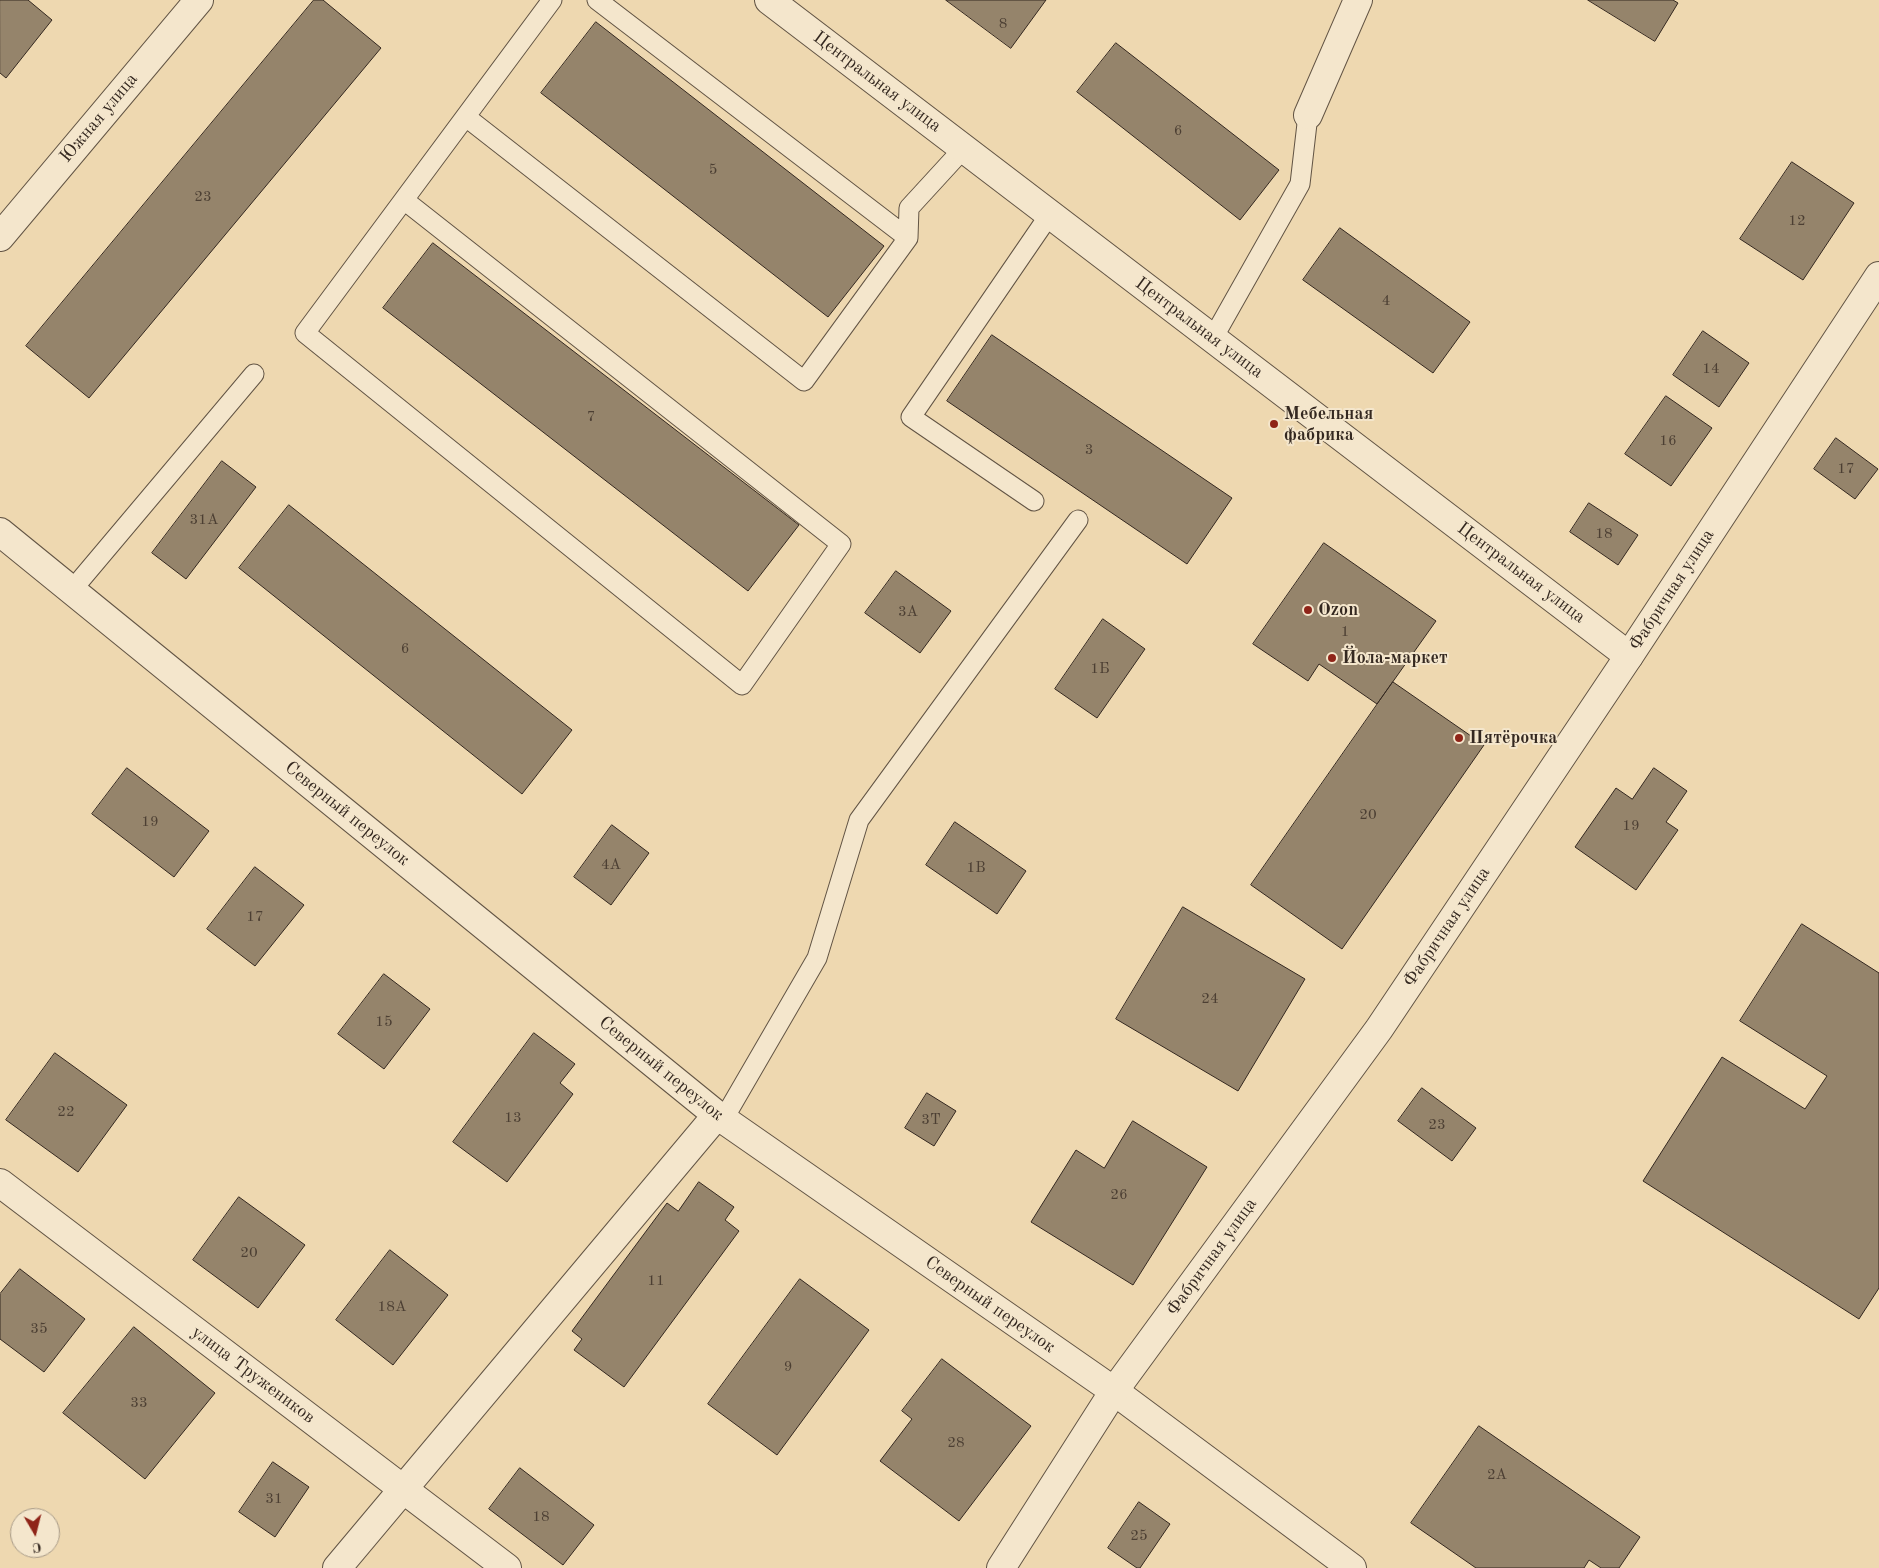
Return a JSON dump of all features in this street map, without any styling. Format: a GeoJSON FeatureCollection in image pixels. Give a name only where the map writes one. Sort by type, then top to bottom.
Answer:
{"type":"FeatureCollection","features":[{"type":"Feature","properties":{"kind":"street","name":"Южная улица"},"geometry":{"type":"LineString","coordinates":[[0,237],[199,0]]}},
{"type":"Feature","properties":{"kind":"street","name":"Центральная улица"},"geometry":{"type":"LineString","coordinates":[[769,0],[1629,656]]}},
{"type":"Feature","properties":{"kind":"street"},"geometry":{"type":"LineString","coordinates":[[1308,115],[1358,0]]}},
{"type":"Feature","properties":{"kind":"street","name":"Фабричная улица"},"geometry":{"type":"LineString","coordinates":[[1001,1568],[1114,1391],[1379,1029],[1629,656],[1879,276]]}},
{"type":"Feature","properties":{"kind":"street","name":"Северный переулок"},"geometry":{"type":"LineString","coordinates":[[0,532],[720,1118],[1114,1391],[1352,1568]]}},
{"type":"Feature","properties":{"kind":"street"},"geometry":{"type":"LineString","coordinates":[[337,1568],[402,1489],[720,1118]]}},
{"type":"Feature","properties":{"kind":"street","name":"улица Тружеников"},"geometry":{"type":"LineString","coordinates":[[0,1183],[507,1568]]}},
{"type":"Feature","properties":{"kind":"lane"},"geometry":{"type":"LineString","coordinates":[[404,200],[841,544],[742,685],[306,333],[404,200],[466,117],[552,0]]}},
{"type":"Feature","properties":{"kind":"lane"},"geometry":{"type":"LineString","coordinates":[[597,0],[908,238]]}},
{"type":"Feature","properties":{"kind":"lane"},"geometry":{"type":"LineString","coordinates":[[1212,338],[1300,184],[1308,115]]}},
{"type":"Feature","properties":{"kind":"lane"},"geometry":{"type":"LineString","coordinates":[[466,117],[804,381],[908,238],[909,208],[964,148]]}},
{"type":"Feature","properties":{"kind":"lane"},"geometry":{"type":"LineString","coordinates":[[1034,501],[911,417],[1050,214]]}},
{"type":"Feature","properties":{"kind":"lane"},"geometry":{"type":"LineString","coordinates":[[72,590],[254,374]]}},
{"type":"Feature","properties":{"kind":"lane"},"geometry":{"type":"LineString","coordinates":[[720,1118],[817,958],[859,820],[1078,520]]}},
{"type":"Feature","properties":{"kind":"building"},"geometry":{"type":"Polygon","coordinates":[[[0,0],[28,0],[52,20],[6,78],[0,73],[0,0]]]}},
{"type":"Feature","properties":{"kind":"building"},"geometry":{"type":"Polygon","coordinates":[[[314,0],[323,0],[381,48],[89,398],[26,346],[314,0]]]}},
{"type":"Feature","properties":{"kind":"building"},"geometry":{"type":"Polygon","coordinates":[[[946,0],[1046,0],[1011,48],[946,0]]]}},
{"type":"Feature","properties":{"kind":"building"},"geometry":{"type":"Polygon","coordinates":[[[1588,0],[1673,0],[1678,3],[1655,41],[1588,0]]]}},
{"type":"Feature","properties":{"kind":"building"},"geometry":{"type":"Polygon","coordinates":[[[596,22],[884,246],[828,317],[541,93],[596,22]]]}},
{"type":"Feature","properties":{"kind":"building"},"geometry":{"type":"Polygon","coordinates":[[[1116,43],[1279,170],[1240,220],[1077,92],[1116,43]]]}},
{"type":"Feature","properties":{"kind":"building"},"geometry":{"type":"Polygon","coordinates":[[[1792,162],[1854,203],[1803,280],[1740,239],[1792,162]]]}},
{"type":"Feature","properties":{"kind":"building"},"geometry":{"type":"Polygon","coordinates":[[[1340,228],[1470,322],[1433,373],[1303,280],[1340,228]]]}},
{"type":"Feature","properties":{"kind":"building"},"geometry":{"type":"Polygon","coordinates":[[[433,243],[799,525],[748,591],[383,308],[433,243]]]}},
{"type":"Feature","properties":{"kind":"building"},"geometry":{"type":"Polygon","coordinates":[[[1703,331],[1749,363],[1719,407],[1673,375],[1703,331]]]}},
{"type":"Feature","properties":{"kind":"building"},"geometry":{"type":"Polygon","coordinates":[[[992,335],[1232,498],[1187,564],[947,401],[992,335]]]}},
{"type":"Feature","properties":{"kind":"building"},"geometry":{"type":"Polygon","coordinates":[[[1666,396],[1712,428],[1671,486],[1625,454],[1666,396]]]}},
{"type":"Feature","properties":{"kind":"building"},"geometry":{"type":"Polygon","coordinates":[[[1836,438],[1878,469],[1855,499],[1814,469],[1836,438]]]}},
{"type":"Feature","properties":{"kind":"building"},"geometry":{"type":"Polygon","coordinates":[[[222,461],[256,487],[186,579],[152,553],[222,461]]]}},
{"type":"Feature","properties":{"kind":"building"},"geometry":{"type":"Polygon","coordinates":[[[1589,503],[1638,535],[1618,565],[1570,532],[1589,503]]]}},
{"type":"Feature","properties":{"kind":"building"},"geometry":{"type":"Polygon","coordinates":[[[289,505],[572,730],[522,794],[239,568],[289,505]]]}},
{"type":"Feature","properties":{"kind":"building"},"geometry":{"type":"Polygon","coordinates":[[[1324,543],[1436,621],[1377,704],[1319,664],[1308,681],[1253,644],[1324,543]]]}},
{"type":"Feature","properties":{"kind":"building"},"geometry":{"type":"Polygon","coordinates":[[[896,571],[951,611],[920,653],[865,613],[896,571]]]}},
{"type":"Feature","properties":{"kind":"building"},"geometry":{"type":"Polygon","coordinates":[[[1103,619],[1145,649],[1097,718],[1055,689],[1103,619]]]}},
{"type":"Feature","properties":{"kind":"building"},"geometry":{"type":"Polygon","coordinates":[[[1393,682],[1484,745],[1342,949],[1251,885],[1393,682]]]}},
{"type":"Feature","properties":{"kind":"building"},"geometry":{"type":"Polygon","coordinates":[[[127,768],[209,831],[174,877],[92,814],[127,768]]]}},
{"type":"Feature","properties":{"kind":"building"},"geometry":{"type":"Polygon","coordinates":[[[1654,768],[1687,791],[1666,822],[1678,830],[1636,890],[1575,847],[1616,788],[1632,799],[1654,768]]]}},
{"type":"Feature","properties":{"kind":"building"},"geometry":{"type":"Polygon","coordinates":[[[955,822],[1026,871],[997,914],[926,865],[955,822]]]}},
{"type":"Feature","properties":{"kind":"building"},"geometry":{"type":"Polygon","coordinates":[[[612,825],[649,853],[611,905],[574,877],[612,825]]]}},
{"type":"Feature","properties":{"kind":"building"},"geometry":{"type":"Polygon","coordinates":[[[255,867],[304,905],[255,966],[207,929],[255,867]]]}},
{"type":"Feature","properties":{"kind":"building"},"geometry":{"type":"Polygon","coordinates":[[[1183,907],[1305,979],[1238,1091],[1116,1019],[1183,907]]]}},
{"type":"Feature","properties":{"kind":"building"},"geometry":{"type":"Polygon","coordinates":[[[1802,924],[1879,973],[1879,1288],[1859,1319],[1643,1181],[1722,1057],[1805,1109],[1827,1076],[1740,1021],[1802,924]]]}},
{"type":"Feature","properties":{"kind":"building"},"geometry":{"type":"Polygon","coordinates":[[[384,974],[430,1009],[384,1069],[338,1034],[384,974]]]}},
{"type":"Feature","properties":{"kind":"building"},"geometry":{"type":"Polygon","coordinates":[[[534,1033],[575,1064],[560,1083],[573,1094],[507,1182],[453,1142],[534,1033]]]}},
{"type":"Feature","properties":{"kind":"building"},"geometry":{"type":"Polygon","coordinates":[[[55,1053],[127,1105],[78,1172],[6,1120],[55,1053]]]}},
{"type":"Feature","properties":{"kind":"building"},"geometry":{"type":"Polygon","coordinates":[[[1422,1088],[1476,1128],[1452,1161],[1398,1121],[1422,1088]]]}},
{"type":"Feature","properties":{"kind":"building"},"geometry":{"type":"Polygon","coordinates":[[[927,1093],[956,1111],[934,1146],[905,1128],[927,1093]]]}},
{"type":"Feature","properties":{"kind":"building"},"geometry":{"type":"Polygon","coordinates":[[[1133,1121],[1207,1167],[1133,1285],[1031,1222],[1076,1150],[1104,1168],[1133,1121]]]}},
{"type":"Feature","properties":{"kind":"building"},"geometry":{"type":"Polygon","coordinates":[[[699,1182],[734,1207],[725,1220],[739,1231],[624,1387],[574,1350],[582,1339],[572,1331],[667,1203],[678,1211],[699,1182]]]}},
{"type":"Feature","properties":{"kind":"building"},"geometry":{"type":"Polygon","coordinates":[[[239,1197],[305,1245],[258,1308],[193,1260],[239,1197]]]}},
{"type":"Feature","properties":{"kind":"building"},"geometry":{"type":"Polygon","coordinates":[[[390,1250],[448,1295],[393,1365],[336,1320],[390,1250]]]}},
{"type":"Feature","properties":{"kind":"building"},"geometry":{"type":"Polygon","coordinates":[[[20,1269],[85,1319],[44,1372],[0,1339],[0,1294],[20,1269]]]}},
{"type":"Feature","properties":{"kind":"building"},"geometry":{"type":"Polygon","coordinates":[[[800,1279],[869,1330],[777,1455],[708,1404],[800,1279]]]}},
{"type":"Feature","properties":{"kind":"building"},"geometry":{"type":"Polygon","coordinates":[[[134,1327],[215,1393],[145,1479],[63,1413],[134,1327]]]}},
{"type":"Feature","properties":{"kind":"building"},"geometry":{"type":"Polygon","coordinates":[[[942,1359],[1031,1426],[959,1521],[880,1461],[912,1419],[902,1411],[942,1359]]]}},
{"type":"Feature","properties":{"kind":"building"},"geometry":{"type":"Polygon","coordinates":[[[1479,1426],[1640,1537],[1619,1568],[1601,1568],[1589,1560],[1584,1568],[1476,1568],[1411,1523],[1479,1426]]]}},
{"type":"Feature","properties":{"kind":"building"},"geometry":{"type":"Polygon","coordinates":[[[273,1462],[309,1487],[275,1537],[239,1512],[273,1462]]]}},
{"type":"Feature","properties":{"kind":"building"},"geometry":{"type":"Polygon","coordinates":[[[520,1468],[594,1525],[563,1565],[489,1509],[520,1468]]]}},
{"type":"Feature","properties":{"kind":"building"},"geometry":{"type":"Polygon","coordinates":[[[1139,1502],[1170,1524],[1140,1568],[1137,1568],[1108,1548],[1139,1502]]]}},
{"type":"Feature","properties":{"kind":"place","name":"Мебельная фабрика"},"geometry":{"type":"Point","coordinates":[1274,424]}},
{"type":"Feature","properties":{"kind":"place","name":"Ozon"},"geometry":{"type":"Point","coordinates":[1308,610]}},
{"type":"Feature","properties":{"kind":"place","name":"Йола-маркет"},"geometry":{"type":"Point","coordinates":[1332,658]}},
{"type":"Feature","properties":{"kind":"place","name":"Пятёрочка"},"geometry":{"type":"Point","coordinates":[1459,738]}}]}
